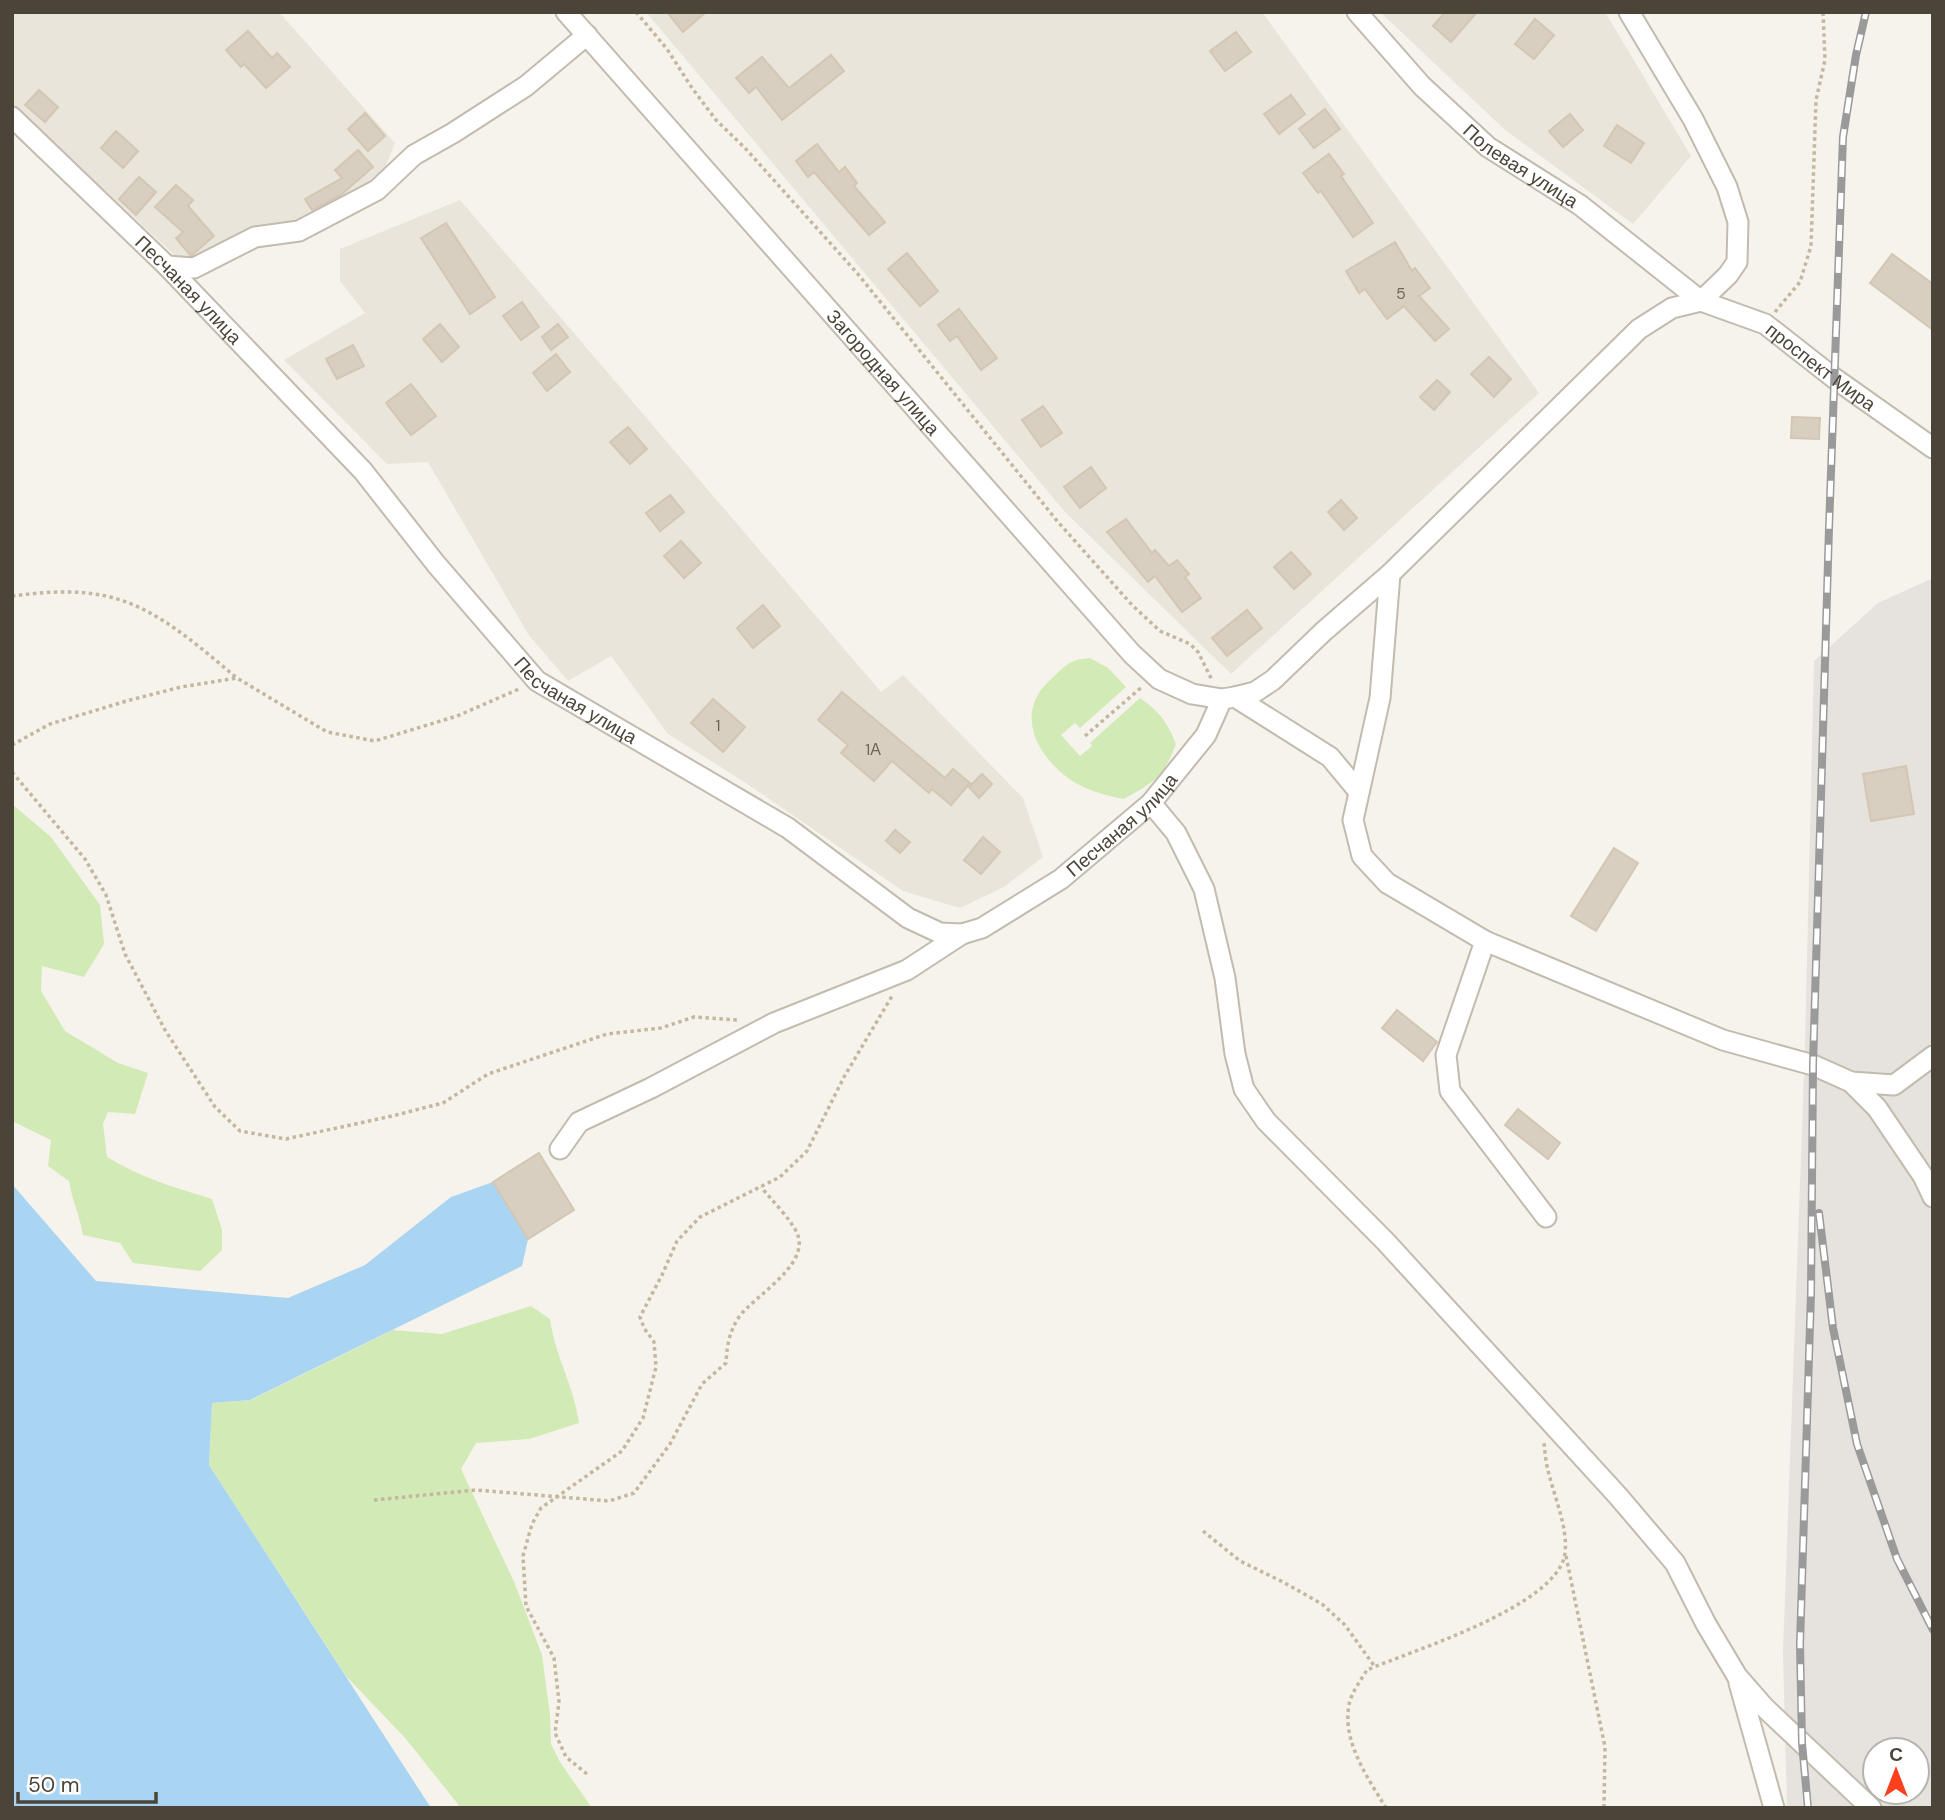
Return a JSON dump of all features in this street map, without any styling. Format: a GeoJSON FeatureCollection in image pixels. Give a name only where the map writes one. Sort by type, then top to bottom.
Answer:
{"type":"FeatureCollection","features":[{"type":"Feature","properties":{"kind":"street","name":"Загородная улица"},"geometry":{"type":"LineString","coordinates":[[566,12],[1132,654],[1156,676],[1192,694],[1228,698]]}},
{"type":"Feature","properties":{"kind":"street","name":"Полевая улица"},"geometry":{"type":"LineString","coordinates":[[1357,12],[1422,86],[1488,147],[1580,205],[1701,301]]}},
{"type":"Feature","properties":{"kind":"street"},"geometry":{"type":"LineString","coordinates":[[1228,698],[1255,692],[1273,680],[1390,574],[1639,329],[1672,309],[1701,301],[1728,275],[1737,262],[1738,222],[1727,187],[1693,119],[1629,12]]}},
{"type":"Feature","properties":{"kind":"street"},"geometry":{"type":"LineString","coordinates":[[167,266],[194,268],[255,237],[299,231],[377,190],[414,155],[526,86],[587,35]]}},
{"type":"Feature","properties":{"kind":"street","name":"Песчаная улица"},"geometry":{"type":"LineString","coordinates":[[12,117],[167,266],[363,471],[436,564],[537,681],[788,828],[908,918],[940,933],[962,934],[982,928],[1060,879],[1151,803],[1206,735],[1228,698]]}},
{"type":"Feature","properties":{"kind":"street","name":"проспект Мира"},"geometry":{"type":"LineString","coordinates":[[1701,301],[1765,324],[1834,378],[1933,448]]}},
{"type":"Feature","properties":{"kind":"street"},"geometry":{"type":"LineString","coordinates":[[1390,574],[1380,698],[1353,820],[1362,856],[1387,883],[1485,941],[1723,1040],[1813,1065],[1851,1082],[1894,1085],[1933,1056]]}},
{"type":"Feature","properties":{"kind":"street"},"geometry":{"type":"LineString","coordinates":[[1228,698],[1330,757],[1359,792]]}},
{"type":"Feature","properties":{"kind":"street"},"geometry":{"type":"LineString","coordinates":[[1151,803],[1176,833],[1204,889],[1225,978],[1244,1089],[1266,1121],[1386,1242],[1675,1563],[1706,1624],[1737,1676],[1764,1707],[1871,1808]]}},
{"type":"Feature","properties":{"kind":"street"},"geometry":{"type":"LineString","coordinates":[[560,1149],[579,1122],[651,1088],[774,1023],[907,970],[962,934]]}},
{"type":"Feature","properties":{"kind":"street"},"geometry":{"type":"LineString","coordinates":[[1485,941],[1446,1055],[1450,1091],[1546,1217]]}},
{"type":"Feature","properties":{"kind":"street"},"geometry":{"type":"LineString","coordinates":[[1851,1082],[1877,1108],[1923,1177],[1933,1197]]}},
{"type":"Feature","properties":{"kind":"street"},"geometry":{"type":"LineString","coordinates":[[1737,1676],[1774,1808]]}},
{"type":"Feature","properties":{"kind":"path"},"geometry":{"type":"LineString","coordinates":[[636,12],[667,49],[716,120],[745,148],[857,273],[1077,543],[1132,605],[1160,631],[1190,644],[1198,652],[1228,698]]}},
{"type":"Feature","properties":{"kind":"path"},"geometry":{"type":"LineString","coordinates":[[1765,324],[1800,282],[1811,246],[1815,100],[1825,60],[1823,12]]}},
{"type":"Feature","properties":{"kind":"path"},"geometry":{"type":"LineString","coordinates":[[12,596],[63,592],[110,597],[148,612],[183,634],[237,678],[327,732],[375,741],[457,716],[537,681]]}},
{"type":"Feature","properties":{"kind":"path"},"geometry":{"type":"LineString","coordinates":[[1085,736],[1156,676]]}},
{"type":"Feature","properties":{"kind":"path"},"geometry":{"type":"LineString","coordinates":[[12,745],[50,724],[181,687],[237,678]]}},
{"type":"Feature","properties":{"kind":"path"},"geometry":{"type":"LineString","coordinates":[[12,772],[85,859],[106,895],[125,954],[165,1030],[215,1107],[240,1131],[286,1139],[443,1103],[488,1074],[607,1034],[661,1028],[695,1017],[774,1023]]}},
{"type":"Feature","properties":{"kind":"path"},"geometry":{"type":"LineString","coordinates":[[587,1774],[566,1757],[555,1733],[559,1702],[554,1658],[526,1606],[523,1556],[536,1516],[541,1508],[622,1451],[643,1418],[656,1367],[654,1342],[640,1317],[677,1241],[700,1217],[780,1177],[807,1151],[844,1077],[907,970]]}},
{"type":"Feature","properties":{"kind":"path"},"geometry":{"type":"LineString","coordinates":[[374,1500],[476,1490],[555,1499],[610,1501],[634,1493],[670,1444],[702,1384],[726,1363],[728,1337],[740,1316],[782,1276],[799,1251],[798,1234],[761,1187]]}},
{"type":"Feature","properties":{"kind":"path"},"geometry":{"type":"LineString","coordinates":[[1542,1413],[1541,1427],[1548,1471],[1561,1517],[1605,1747],[1604,1808]]}},
{"type":"Feature","properties":{"kind":"path"},"geometry":{"type":"LineString","coordinates":[[1203,1531],[1240,1561],[1322,1604],[1345,1625],[1374,1667]]}},
{"type":"Feature","properties":{"kind":"path"},"geometry":{"type":"LineString","coordinates":[[1386,1808],[1354,1751],[1349,1728],[1349,1704],[1367,1670],[1459,1634],[1516,1606],[1541,1590],[1563,1566],[1566,1550]]}},
{"type":"Feature","properties":{"kind":"shaded area"},"geometry":{"type":"Polygon","coordinates":[[[12,12],[279,12],[395,143],[380,180],[299,227],[183,263],[12,104],[12,12]]]}},
{"type":"Feature","properties":{"kind":"shaded area"},"geometry":{"type":"Polygon","coordinates":[[[646,12],[1262,12],[1539,393],[1231,674],[1065,512],[646,12]]]}},
{"type":"Feature","properties":{"kind":"shaded area"},"geometry":{"type":"Polygon","coordinates":[[[1380,12],[1605,12],[1691,156],[1633,224],[1504,129],[1380,12]]]}},
{"type":"Feature","properties":{"kind":"shaded area"},"geometry":{"type":"Polygon","coordinates":[[[460,200],[881,692],[903,675],[1023,798],[1043,857],[1004,887],[960,908],[903,891],[746,783],[668,734],[611,656],[568,681],[528,634],[428,462],[387,464],[284,360],[365,313],[340,281],[340,249],[460,200]]]}},
{"type":"Feature","properties":{"kind":"shaded area"},"geometry":{"type":"Polygon","coordinates":[[[1933,578],[1933,1808],[1787,1808],[1783,1652],[1805,1046],[1814,661],[1878,603],[1933,578]]]}},
{"type":"Feature","properties":{"kind":"green space"},"geometry":{"type":"Polygon","coordinates":[[[1090,658],[1108,668],[1126,687],[1080,728],[1075,723],[1061,735],[1080,756],[1092,746],[1090,743],[1140,698],[1162,718],[1176,744],[1162,772],[1124,799],[1094,792],[1068,778],[1047,757],[1034,732],[1033,706],[1039,693],[1067,665],[1076,660],[1090,658]]]}},
{"type":"Feature","properties":{"kind":"green space"},"geometry":{"type":"Polygon","coordinates":[[[12,804],[51,837],[100,905],[104,944],[84,977],[42,966],[41,991],[65,1031],[118,1063],[148,1073],[135,1114],[108,1112],[103,1124],[107,1157],[145,1176],[212,1199],[222,1230],[222,1250],[200,1271],[133,1263],[120,1243],[83,1235],[69,1181],[48,1166],[51,1140],[12,1121],[12,804]]]}},
{"type":"Feature","properties":{"kind":"green space"},"geometry":{"type":"Polygon","coordinates":[[[531,1306],[550,1319],[579,1423],[529,1439],[476,1443],[461,1469],[515,1584],[542,1655],[551,1744],[560,1762],[592,1808],[461,1808],[406,1739],[346,1676],[209,1465],[212,1403],[251,1400],[393,1330],[442,1334],[531,1306]]]}},
{"type":"Feature","properties":{"kind":"water"},"geometry":{"type":"Polygon","coordinates":[[[493,1182],[528,1239],[522,1266],[250,1400],[212,1403],[209,1465],[431,1808],[12,1808],[12,1184],[96,1281],[288,1298],[365,1265],[451,1197],[493,1182]]]}},
{"type":"Feature","properties":{"kind":"building"},"geometry":{"type":"Polygon","coordinates":[[[667,12],[706,12],[683,32],[667,12]]]}},
{"type":"Feature","properties":{"kind":"building"},"geometry":{"type":"Polygon","coordinates":[[[1445,12],[1477,12],[1451,42],[1433,26],[1445,12]]]}},
{"type":"Feature","properties":{"kind":"building"},"geometry":{"type":"Polygon","coordinates":[[[1535,19],[1554,35],[1534,59],[1515,44],[1535,19]]]}},
{"type":"Feature","properties":{"kind":"building"},"geometry":{"type":"Polygon","coordinates":[[[248,31],[272,58],[277,53],[290,67],[266,88],[244,64],[241,67],[226,50],[248,31]]]}},
{"type":"Feature","properties":{"kind":"building"},"geometry":{"type":"Polygon","coordinates":[[[1236,32],[1251,52],[1225,71],[1210,51],[1236,32]]]}},
{"type":"Feature","properties":{"kind":"building"},"geometry":{"type":"Polygon","coordinates":[[[831,55],[844,71],[782,120],[756,87],[749,93],[736,78],[762,57],[789,88],[831,55]]]}},
{"type":"Feature","properties":{"kind":"building"},"geometry":{"type":"Polygon","coordinates":[[[39,90],[58,107],[45,122],[25,105],[39,90]]]}},
{"type":"Feature","properties":{"kind":"building"},"geometry":{"type":"Polygon","coordinates":[[[1291,95],[1305,114],[1279,134],[1264,114],[1291,95]]]}},
{"type":"Feature","properties":{"kind":"building"},"geometry":{"type":"Polygon","coordinates":[[[1325,109],[1340,129],[1314,148],[1299,129],[1325,109]]]}},
{"type":"Feature","properties":{"kind":"building"},"geometry":{"type":"Polygon","coordinates":[[[365,113],[385,136],[368,151],[348,129],[365,113]]]}},
{"type":"Feature","properties":{"kind":"building"},"geometry":{"type":"Polygon","coordinates":[[[1570,114],[1583,130],[1563,147],[1549,131],[1570,114]]]}},
{"type":"Feature","properties":{"kind":"building"},"geometry":{"type":"Polygon","coordinates":[[[1617,125],[1644,143],[1631,163],[1604,146],[1617,125]]]}},
{"type":"Feature","properties":{"kind":"building"},"geometry":{"type":"Polygon","coordinates":[[[116,131],[138,151],[123,168],[101,148],[116,131]]]}},
{"type":"Feature","properties":{"kind":"building"},"geometry":{"type":"Polygon","coordinates":[[[817,144],[839,172],[845,167],[857,183],[854,186],[885,222],[869,235],[814,172],[808,177],[796,161],[817,144]]]}},
{"type":"Feature","properties":{"kind":"building"},"geometry":{"type":"Polygon","coordinates":[[[358,150],[373,167],[341,195],[312,210],[305,199],[342,178],[335,170],[358,150]]]}},
{"type":"Feature","properties":{"kind":"building"},"geometry":{"type":"Polygon","coordinates":[[[1329,154],[1373,223],[1353,237],[1321,191],[1318,193],[1303,173],[1329,154]]]}},
{"type":"Feature","properties":{"kind":"building"},"geometry":{"type":"Polygon","coordinates":[[[139,177],[156,192],[136,215],[119,199],[139,177]]]}},
{"type":"Feature","properties":{"kind":"building"},"geometry":{"type":"Polygon","coordinates":[[[176,185],[193,200],[188,206],[214,236],[191,256],[176,238],[183,232],[155,207],[176,185]]]}},
{"type":"Feature","properties":{"kind":"building"},"geometry":{"type":"Polygon","coordinates":[[[446,223],[495,297],[470,314],[421,238],[446,223]]]}},
{"type":"Feature","properties":{"kind":"building"},"geometry":{"type":"Polygon","coordinates":[[[1395,242],[1412,271],[1415,268],[1430,288],[1419,296],[1449,329],[1435,341],[1404,306],[1387,319],[1365,289],[1359,293],[1346,271],[1395,242]]]}},
{"type":"Feature","properties":{"kind":"building"},"geometry":{"type":"Polygon","coordinates":[[[907,253],[938,291],[920,306],[888,269],[907,253]]]}},
{"type":"Feature","properties":{"kind":"building"},"geometry":{"type":"Polygon","coordinates":[[[1892,254],[1933,284],[1933,330],[1870,283],[1892,254]]]}},
{"type":"Feature","properties":{"kind":"building"},"geometry":{"type":"Polygon","coordinates":[[[522,302],[539,327],[521,340],[503,316],[522,302]]]}},
{"type":"Feature","properties":{"kind":"building"},"geometry":{"type":"Polygon","coordinates":[[[959,309],[997,358],[981,370],[957,336],[950,341],[938,325],[959,309]]]}},
{"type":"Feature","properties":{"kind":"building"},"geometry":{"type":"Polygon","coordinates":[[[440,324],[459,347],[442,362],[423,339],[440,324]]]}},
{"type":"Feature","properties":{"kind":"building"},"geometry":{"type":"Polygon","coordinates":[[[558,324],[568,337],[551,350],[542,337],[558,324]]]}},
{"type":"Feature","properties":{"kind":"building"},"geometry":{"type":"Polygon","coordinates":[[[353,345],[364,366],[337,379],[326,359],[353,345]]]}},
{"type":"Feature","properties":{"kind":"building"},"geometry":{"type":"Polygon","coordinates":[[[556,354],[570,372],[547,391],[533,373],[556,354]]]}},
{"type":"Feature","properties":{"kind":"building"},"geometry":{"type":"Polygon","coordinates":[[[1489,357],[1511,379],[1494,397],[1471,374],[1489,357]]]}},
{"type":"Feature","properties":{"kind":"building"},"geometry":{"type":"Polygon","coordinates":[[[1437,380],[1450,392],[1434,410],[1420,397],[1437,380]]]}},
{"type":"Feature","properties":{"kind":"building"},"geometry":{"type":"Polygon","coordinates":[[[411,384],[436,416],[411,435],[386,403],[411,384]]]}},
{"type":"Feature","properties":{"kind":"building"},"geometry":{"type":"Polygon","coordinates":[[[1043,406],[1062,433],[1041,447],[1022,420],[1043,406]]]}},
{"type":"Feature","properties":{"kind":"building"},"geometry":{"type":"Polygon","coordinates":[[[1792,417],[1820,418],[1819,439],[1791,438],[1792,417]]]}},
{"type":"Feature","properties":{"kind":"building"},"geometry":{"type":"Polygon","coordinates":[[[628,427],[647,449],[630,464],[610,442],[628,427]]]}},
{"type":"Feature","properties":{"kind":"building"},"geometry":{"type":"Polygon","coordinates":[[[1091,467],[1106,488],[1080,508],[1064,487],[1091,467]]]}},
{"type":"Feature","properties":{"kind":"building"},"geometry":{"type":"Polygon","coordinates":[[[670,495],[684,512],[660,531],[646,513],[670,495]]]}},
{"type":"Feature","properties":{"kind":"building"},"geometry":{"type":"Polygon","coordinates":[[[1341,500],[1357,518],[1344,530],[1328,512],[1341,500]]]}},
{"type":"Feature","properties":{"kind":"building"},"geometry":{"type":"Polygon","coordinates":[[[1126,519],[1152,553],[1155,550],[1169,566],[1177,560],[1189,574],[1185,577],[1201,598],[1182,612],[1155,576],[1148,582],[1107,532],[1126,519]]]}},
{"type":"Feature","properties":{"kind":"building"},"geometry":{"type":"Polygon","coordinates":[[[681,541],[701,563],[684,578],[664,556],[681,541]]]}},
{"type":"Feature","properties":{"kind":"building"},"geometry":{"type":"Polygon","coordinates":[[[1291,552],[1311,574],[1294,589],[1274,567],[1291,552]]]}},
{"type":"Feature","properties":{"kind":"building"},"geometry":{"type":"Polygon","coordinates":[[[763,605],[780,626],[753,648],[737,628],[763,605]]]}},
{"type":"Feature","properties":{"kind":"building"},"geometry":{"type":"Polygon","coordinates":[[[1247,610],[1262,628],[1227,656],[1212,638],[1247,610]]]}},
{"type":"Feature","properties":{"kind":"building"},"geometry":{"type":"Polygon","coordinates":[[[842,692],[945,778],[953,769],[970,783],[951,805],[932,789],[929,793],[892,761],[874,781],[841,753],[848,745],[818,720],[842,692]]]}},
{"type":"Feature","properties":{"kind":"building"},"geometry":{"type":"Polygon","coordinates":[[[713,699],[745,727],[723,752],[691,723],[713,699]]]}},
{"type":"Feature","properties":{"kind":"building"},"geometry":{"type":"Polygon","coordinates":[[[1906,766],[1914,814],[1871,821],[1863,774],[1906,766]]]}},
{"type":"Feature","properties":{"kind":"building"},"geometry":{"type":"Polygon","coordinates":[[[982,774],[992,784],[979,798],[969,787],[982,774]]]}},
{"type":"Feature","properties":{"kind":"building"},"geometry":{"type":"Polygon","coordinates":[[[895,830],[910,842],[900,853],[886,841],[895,830]]]}},
{"type":"Feature","properties":{"kind":"building"},"geometry":{"type":"Polygon","coordinates":[[[983,837],[1000,852],[981,874],[964,860],[983,837]]]}},
{"type":"Feature","properties":{"kind":"building"},"geometry":{"type":"Polygon","coordinates":[[[1614,848],[1638,863],[1596,931],[1571,916],[1614,848]]]}},
{"type":"Feature","properties":{"kind":"building"},"geometry":{"type":"Polygon","coordinates":[[[1397,1010],[1437,1042],[1423,1061],[1382,1028],[1397,1010]]]}},
{"type":"Feature","properties":{"kind":"building"},"geometry":{"type":"Polygon","coordinates":[[[1518,1109],[1560,1143],[1548,1159],[1505,1125],[1518,1109]]]}},
{"type":"Feature","properties":{"kind":"building"},"geometry":{"type":"Polygon","coordinates":[[[539,1153],[574,1210],[528,1239],[493,1182],[539,1153]]]}},
{"type":"Feature","properties":{"kind":"railway"},"geometry":{"type":"LineString","coordinates":[[1808,1808],[1802,1743],[1800,1644],[1829,528],[1843,137],[1866,12]]}},
{"type":"Feature","properties":{"kind":"railway"},"geometry":{"type":"LineString","coordinates":[[1819,1213],[1833,1328],[1857,1444],[1897,1559],[1933,1630]]}}]}
